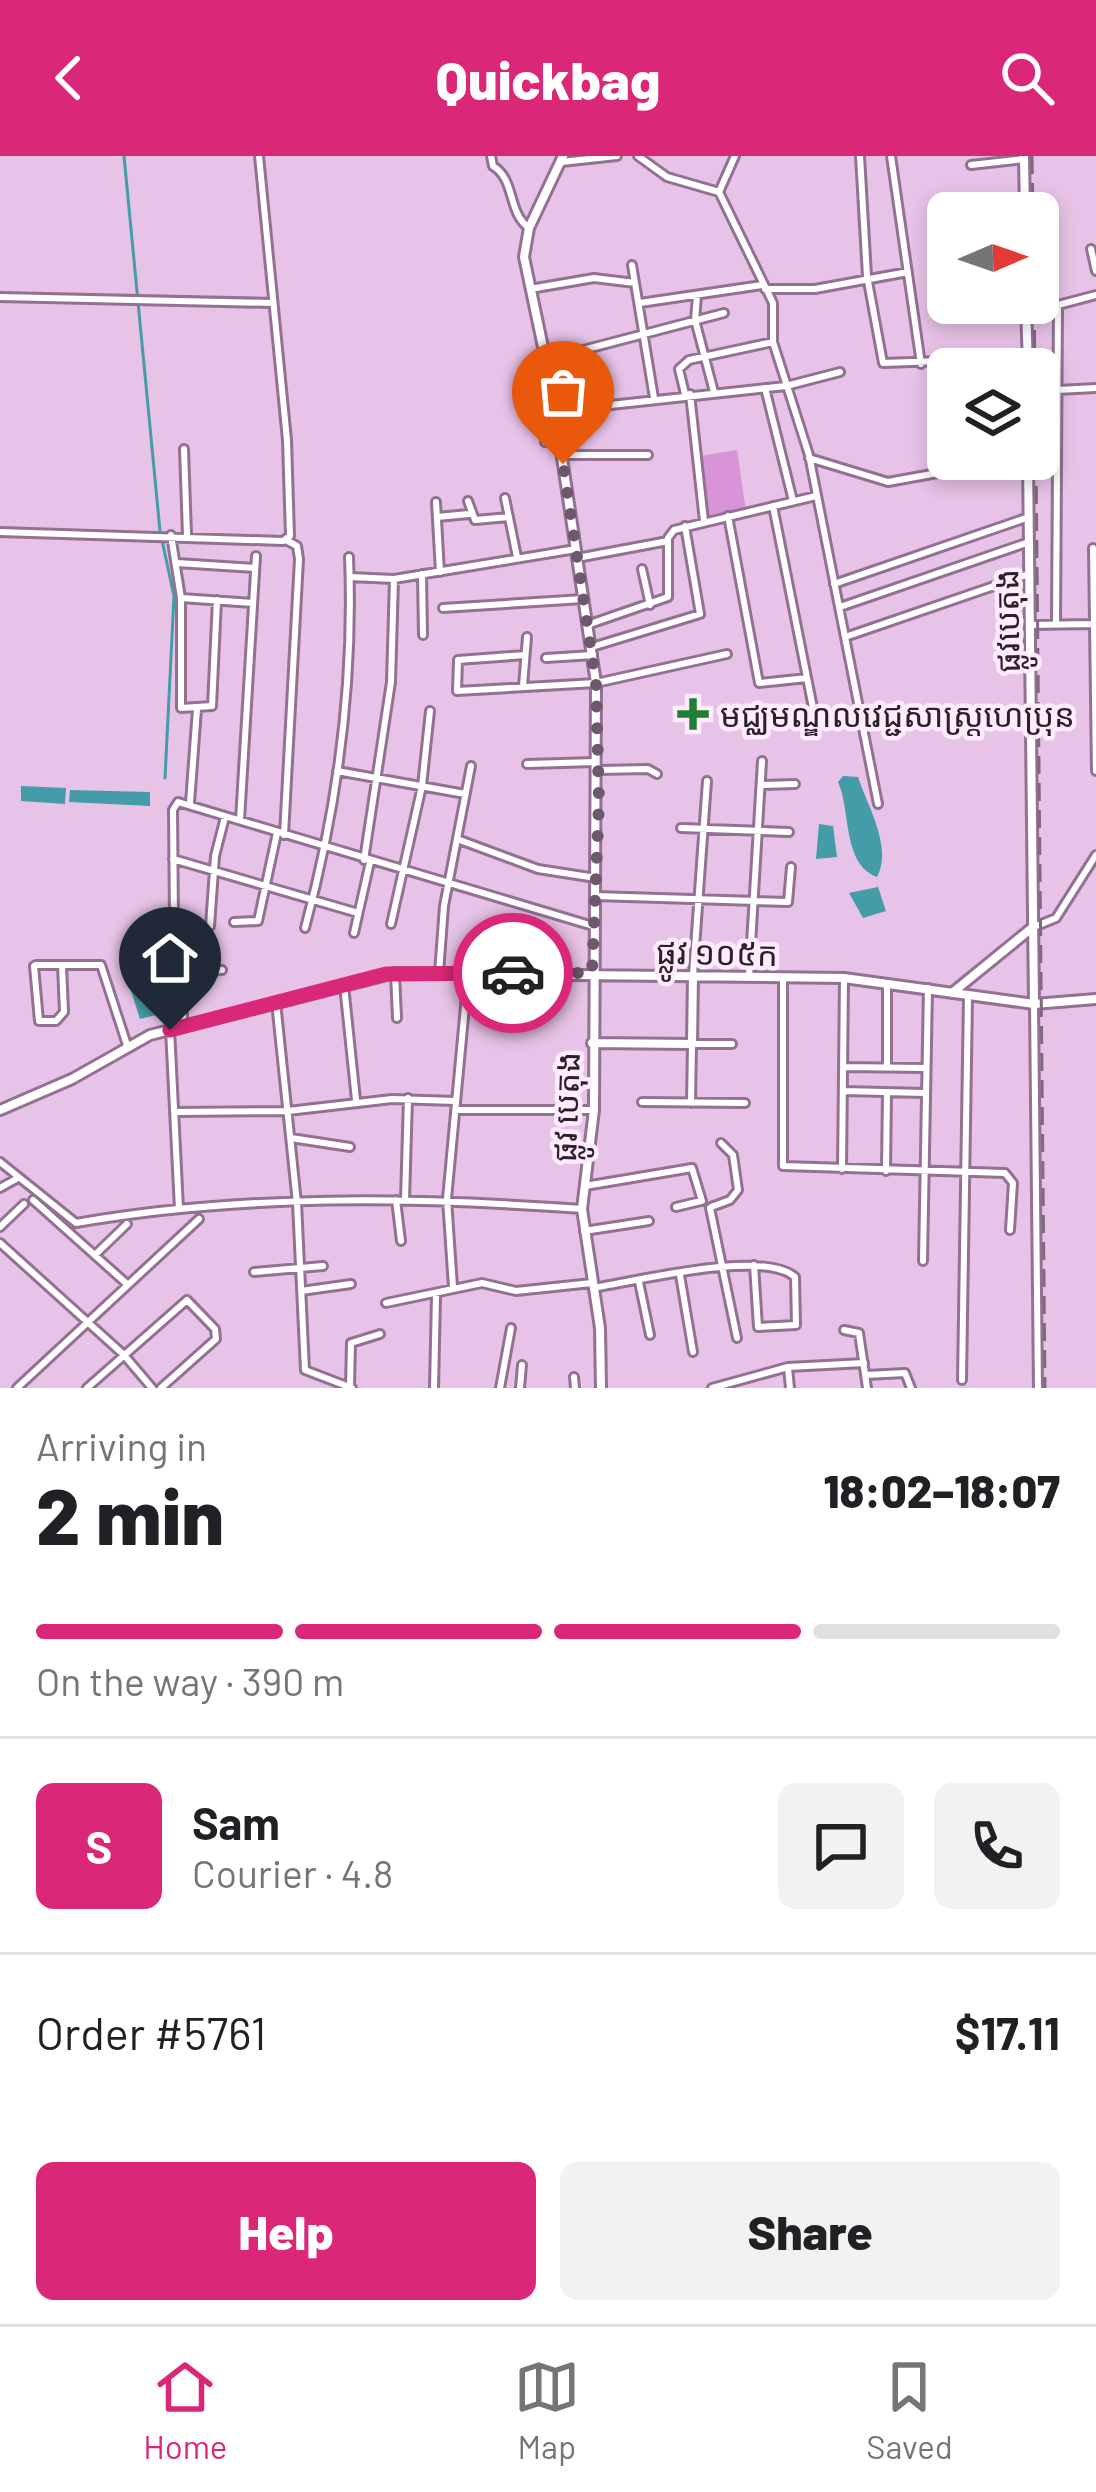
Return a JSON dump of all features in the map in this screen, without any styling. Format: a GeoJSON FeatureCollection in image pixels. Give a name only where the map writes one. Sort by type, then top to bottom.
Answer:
{"type":"FeatureCollection","features":[{"type":"Feature","properties":{"kind":"main road"},"geometry":{"type":"LineString","coordinates":[[1024,158],[1025,192]]}},
{"type":"Feature","properties":{"kind":"main road","name":"ផ្លូវ បេតុង"},"geometry":{"type":"LineString","coordinates":[[561,159],[529,228],[524,256],[562,455],[596,683],[594,1110],[581,1209],[600,1328],[601,1388]]}},
{"type":"Feature","properties":{"kind":"main road","name":"ផ្លូវបេតុង"},"geometry":{"type":"LineString","coordinates":[[1028,480],[1034,1004]]}},
{"type":"Feature","properties":{"kind":"main road"},"geometry":{"type":"LineString","coordinates":[[952,993],[1034,927]]}},
{"type":"Feature","properties":{"kind":"main road","name":"ផ្លូវ ១០៥ក"},"geometry":{"type":"LineString","coordinates":[[0,1110],[71,1079],[127,1045],[170,1030],[395,973],[844,979],[1034,1004],[1096,999]]}},
{"type":"Feature","properties":{"kind":"main road"},"geometry":{"type":"LineString","coordinates":[[592,1043],[692,1044],[693,975]]}},
{"type":"Feature","properties":{"kind":"street"},"geometry":{"type":"LineString","coordinates":[[259,156],[287,440],[286,539]]}},
{"type":"Feature","properties":{"kind":"street"},"geometry":{"type":"LineString","coordinates":[[491,156],[493,166],[506,177],[520,222],[529,228]]}},
{"type":"Feature","properties":{"kind":"street"},"geometry":{"type":"LineString","coordinates":[[561,159],[617,156]]}},
{"type":"Feature","properties":{"kind":"street"},"geometry":{"type":"LineString","coordinates":[[638,156],[667,177],[719,192],[745,237],[774,311],[773,341],[809,458],[878,805]]}},
{"type":"Feature","properties":{"kind":"street"},"geometry":{"type":"LineString","coordinates":[[719,192],[735,156]]}},
{"type":"Feature","properties":{"kind":"street"},"geometry":{"type":"LineString","coordinates":[[860,156],[867,276],[883,363],[927,363]]}},
{"type":"Feature","properties":{"kind":"street"},"geometry":{"type":"LineString","coordinates":[[891,156],[921,364]]}},
{"type":"Feature","properties":{"kind":"street"},"geometry":{"type":"LineString","coordinates":[[971,165],[1024,158]]}},
{"type":"Feature","properties":{"kind":"street"},"geometry":{"type":"LineString","coordinates":[[1091,249],[1096,271]]}},
{"type":"Feature","properties":{"kind":"street"},"geometry":{"type":"LineString","coordinates":[[632,265],[654,399]]}},
{"type":"Feature","properties":{"kind":"street"},"geometry":{"type":"LineString","coordinates":[[640,303],[764,287],[815,289],[908,272]]}},
{"type":"Feature","properties":{"kind":"street"},"geometry":{"type":"LineString","coordinates":[[530,289],[594,278],[635,283]]}},
{"type":"Feature","properties":{"kind":"street"},"geometry":{"type":"LineString","coordinates":[[697,294],[695,320],[714,392]]}},
{"type":"Feature","properties":{"kind":"street"},"geometry":{"type":"LineString","coordinates":[[1059,348],[1058,305],[1096,295]]}},
{"type":"Feature","properties":{"kind":"street"},"geometry":{"type":"LineString","coordinates":[[0,297],[273,303]]}},
{"type":"Feature","properties":{"kind":"street"},"geometry":{"type":"LineString","coordinates":[[545,360],[724,313]]}},
{"type":"Feature","properties":{"kind":"street"},"geometry":{"type":"LineString","coordinates":[[704,521],[688,394],[679,369],[704,354],[773,341]]}},
{"type":"Feature","properties":{"kind":"street"},"geometry":{"type":"LineString","coordinates":[[545,442],[546,422],[555,414],[688,394],[786,386],[840,372]]}},
{"type":"Feature","properties":{"kind":"street"},"geometry":{"type":"LineString","coordinates":[[765,388],[793,501]]}},
{"type":"Feature","properties":{"kind":"street"},"geometry":{"type":"LineString","coordinates":[[1059,388],[1096,388]]}},
{"type":"Feature","properties":{"kind":"street"},"geometry":{"type":"LineString","coordinates":[[184,449],[188,535]]}},
{"type":"Feature","properties":{"kind":"street"},"geometry":{"type":"LineString","coordinates":[[562,455],[648,455]]}},
{"type":"Feature","properties":{"kind":"street"},"geometry":{"type":"LineString","coordinates":[[809,458],[888,482],[927,475]]}},
{"type":"Feature","properties":{"kind":"street"},"geometry":{"type":"LineString","coordinates":[[1056,624],[1058,480]]}},
{"type":"Feature","properties":{"kind":"street"},"geometry":{"type":"LineString","coordinates":[[587,625],[669,596],[669,541],[674,530],[816,496]]}},
{"type":"Feature","properties":{"kind":"street"},"geometry":{"type":"LineString","coordinates":[[505,498],[517,557]]}},
{"type":"Feature","properties":{"kind":"street"},"geometry":{"type":"LineString","coordinates":[[468,501],[470,514]]}},
{"type":"Feature","properties":{"kind":"street"},"geometry":{"type":"LineString","coordinates":[[436,502],[440,572]]}},
{"type":"Feature","properties":{"kind":"street"},"geometry":{"type":"LineString","coordinates":[[773,506],[814,718]]}},
{"type":"Feature","properties":{"kind":"street"},"geometry":{"type":"LineString","coordinates":[[728,516],[759,684],[807,678]]}},
{"type":"Feature","properties":{"kind":"street"},"geometry":{"type":"LineString","coordinates":[[437,517],[509,517]]}},
{"type":"Feature","properties":{"kind":"street"},"geometry":{"type":"LineString","coordinates":[[834,584],[1029,517]]}},
{"type":"Feature","properties":{"kind":"street"},"geometry":{"type":"LineString","coordinates":[[546,658],[592,651],[700,614],[685,526]]}},
{"type":"Feature","properties":{"kind":"street"},"geometry":{"type":"LineString","coordinates":[[0,532],[286,539],[297,546],[281,834],[258,921],[234,922]]}},
{"type":"Feature","properties":{"kind":"street"},"geometry":{"type":"LineString","coordinates":[[169,535],[182,598],[179,705],[197,709],[212,704],[217,601]]}},
{"type":"Feature","properties":{"kind":"street"},"geometry":{"type":"LineString","coordinates":[[350,577],[394,579],[517,557],[669,541]]}},
{"type":"Feature","properties":{"kind":"street"},"geometry":{"type":"LineString","coordinates":[[840,607],[1029,542]]}},
{"type":"Feature","properties":{"kind":"street"},"geometry":{"type":"LineString","coordinates":[[1093,548],[1096,770]]}},
{"type":"Feature","properties":{"kind":"street"},"geometry":{"type":"LineString","coordinates":[[240,820],[256,556]]}},
{"type":"Feature","properties":{"kind":"street"},"geometry":{"type":"LineString","coordinates":[[305,928],[325,848],[337,770],[349,557]]}},
{"type":"Feature","properties":{"kind":"street"},"geometry":{"type":"LineString","coordinates":[[177,563],[255,568]]}},
{"type":"Feature","properties":{"kind":"street"},"geometry":{"type":"LineString","coordinates":[[642,569],[650,604]]}},
{"type":"Feature","properties":{"kind":"street"},"geometry":{"type":"LineString","coordinates":[[422,574],[423,635]]}},
{"type":"Feature","properties":{"kind":"street"},"geometry":{"type":"LineString","coordinates":[[848,636],[1029,574]]}},
{"type":"Feature","properties":{"kind":"street"},"geometry":{"type":"LineString","coordinates":[[354,933],[391,682],[394,579]]}},
{"type":"Feature","properties":{"kind":"street"},"geometry":{"type":"LineString","coordinates":[[182,598],[253,603]]}},
{"type":"Feature","properties":{"kind":"street"},"geometry":{"type":"LineString","coordinates":[[443,608],[583,599]]}},
{"type":"Feature","properties":{"kind":"street"},"geometry":{"type":"LineString","coordinates":[[1030,625],[1095,624]]}},
{"type":"Feature","properties":{"kind":"street"},"geometry":{"type":"LineString","coordinates":[[523,686],[526,638]]}},
{"type":"Feature","properties":{"kind":"street"},"geometry":{"type":"LineString","coordinates":[[525,655],[458,660],[458,692],[596,683],[727,654]]}},
{"type":"Feature","properties":{"kind":"street"},"geometry":{"type":"LineString","coordinates":[[190,803],[197,709]]}},
{"type":"Feature","properties":{"kind":"street"},"geometry":{"type":"LineString","coordinates":[[391,923],[422,786],[430,711]]}},
{"type":"Feature","properties":{"kind":"street"},"geometry":{"type":"LineString","coordinates":[[749,976],[762,761]]}},
{"type":"Feature","properties":{"kind":"street"},"geometry":{"type":"LineString","coordinates":[[527,764],[648,769],[657,774]]}},
{"type":"Feature","properties":{"kind":"street"},"geometry":{"type":"LineString","coordinates":[[439,973],[448,885],[470,766]]}},
{"type":"Feature","properties":{"kind":"street"},"geometry":{"type":"LineString","coordinates":[[337,770],[465,794]]}},
{"type":"Feature","properties":{"kind":"street"},"geometry":{"type":"LineString","coordinates":[[693,975],[706,781]]}},
{"type":"Feature","properties":{"kind":"street"},"geometry":{"type":"LineString","coordinates":[[762,785],[795,784]]}},
{"type":"Feature","properties":{"kind":"street"},"geometry":{"type":"LineString","coordinates":[[184,1026],[173,859],[172,810],[178,802],[593,926]]}},
{"type":"Feature","properties":{"kind":"street"},"geometry":{"type":"LineString","coordinates":[[210,926],[214,870],[226,816]]}},
{"type":"Feature","properties":{"kind":"street"},"geometry":{"type":"LineString","coordinates":[[681,828],[789,832]]}},
{"type":"Feature","properties":{"kind":"street"},"geometry":{"type":"LineString","coordinates":[[457,839],[538,869],[596,878]]}},
{"type":"Feature","properties":{"kind":"street"},"geometry":{"type":"LineString","coordinates":[[1034,927],[1056,918],[1096,855]]}},
{"type":"Feature","properties":{"kind":"street"},"geometry":{"type":"LineString","coordinates":[[173,859],[358,913]]}},
{"type":"Feature","properties":{"kind":"street"},"geometry":{"type":"LineString","coordinates":[[595,896],[788,902],[791,867]]}},
{"type":"Feature","properties":{"kind":"street"},"geometry":{"type":"LineString","coordinates":[[62,965],[64,1012],[56,1021],[39,1021],[34,967],[62,965],[101,965],[127,1045]]}},
{"type":"Feature","properties":{"kind":"street"},"geometry":{"type":"LineString","coordinates":[[178,973],[222,970]]}},
{"type":"Feature","properties":{"kind":"street"},"geometry":{"type":"LineString","coordinates":[[395,973],[397,1018]]}},
{"type":"Feature","properties":{"kind":"street"},"geometry":{"type":"LineString","coordinates":[[452,1287],[447,1199],[468,973]]}},
{"type":"Feature","properties":{"kind":"street"},"geometry":{"type":"LineString","coordinates":[[783,977],[780,1162],[788,1168],[1011,1177],[1010,1230]]}},
{"type":"Feature","properties":{"kind":"street"},"geometry":{"type":"LineString","coordinates":[[842,1169],[844,979]]}},
{"type":"Feature","properties":{"kind":"street"},"geometry":{"type":"LineString","coordinates":[[887,984],[887,1067]]}},
{"type":"Feature","properties":{"kind":"street"},"geometry":{"type":"LineString","coordinates":[[344,985],[356,1102]]}},
{"type":"Feature","properties":{"kind":"street"},"geometry":{"type":"LineString","coordinates":[[923,1261],[928,988]]}},
{"type":"Feature","properties":{"kind":"street"},"geometry":{"type":"LineString","coordinates":[[962,1380],[968,996]]}},
{"type":"Feature","properties":{"kind":"street"},"geometry":{"type":"LineString","coordinates":[[276,1002],[298,1203],[307,1372],[351,1388],[351,1343],[380,1334]]}},
{"type":"Feature","properties":{"kind":"street"},"geometry":{"type":"LineString","coordinates":[[1034,1004],[1038,1388]]}},
{"type":"Feature","properties":{"kind":"street"},"geometry":{"type":"LineString","coordinates":[[170,1030],[178,1209]]}},
{"type":"Feature","properties":{"kind":"street"},"geometry":{"type":"LineString","coordinates":[[691,1103],[692,1044],[732,1044]]}},
{"type":"Feature","properties":{"kind":"street"},"geometry":{"type":"LineString","coordinates":[[843,1067],[925,1068]]}},
{"type":"Feature","properties":{"kind":"street"},"geometry":{"type":"LineString","coordinates":[[843,1091],[925,1093]]}},
{"type":"Feature","properties":{"kind":"street"},"geometry":{"type":"LineString","coordinates":[[886,1171],[887,1092]]}},
{"type":"Feature","properties":{"kind":"street"},"geometry":{"type":"LineString","coordinates":[[400,1241],[408,1098]]}},
{"type":"Feature","properties":{"kind":"street"},"geometry":{"type":"LineString","coordinates":[[175,1112],[288,1111],[408,1098],[456,1106],[594,1110]]}},
{"type":"Feature","properties":{"kind":"street"},"geometry":{"type":"LineString","coordinates":[[642,1102],[745,1103]]}},
{"type":"Feature","properties":{"kind":"street"},"geometry":{"type":"LineString","coordinates":[[290,1138],[350,1147]]}},
{"type":"Feature","properties":{"kind":"street"},"geometry":{"type":"LineString","coordinates":[[710,1208],[730,1200],[738,1190],[733,1154],[722,1143]]}},
{"type":"Feature","properties":{"kind":"street"},"geometry":{"type":"LineString","coordinates":[[0,1162],[76,1223],[178,1209],[400,1200],[581,1209]]}},
{"type":"Feature","properties":{"kind":"street"},"geometry":{"type":"LineString","coordinates":[[585,1186],[692,1168],[702,1201],[710,1208],[737,1338]]}},
{"type":"Feature","properties":{"kind":"street"},"geometry":{"type":"LineString","coordinates":[[0,1188],[20,1177]]}},
{"type":"Feature","properties":{"kind":"street"},"geometry":{"type":"LineString","coordinates":[[33,1200],[127,1284]]}},
{"type":"Feature","properties":{"kind":"street"},"geometry":{"type":"LineString","coordinates":[[676,1207],[702,1201]]}},
{"type":"Feature","properties":{"kind":"street"},"geometry":{"type":"LineString","coordinates":[[0,1227],[24,1204]]}},
{"type":"Feature","properties":{"kind":"street"},"geometry":{"type":"LineString","coordinates":[[16,1388],[199,1220]]}},
{"type":"Feature","properties":{"kind":"street"},"geometry":{"type":"LineString","coordinates":[[584,1232],[649,1221]]}},
{"type":"Feature","properties":{"kind":"street"},"geometry":{"type":"LineString","coordinates":[[96,1255],[127,1224]]}},
{"type":"Feature","properties":{"kind":"street"},"geometry":{"type":"LineString","coordinates":[[0,1243],[124,1355],[152,1388]]}},
{"type":"Feature","properties":{"kind":"street"},"geometry":{"type":"LineString","coordinates":[[386,1303],[497,1282],[516,1292],[639,1282],[720,1268],[754,1265],[774,1265],[793,1274],[796,1325],[758,1327],[754,1265]]}},
{"type":"Feature","properties":{"kind":"street"},"geometry":{"type":"LineString","coordinates":[[254,1272],[323,1266]]}},
{"type":"Feature","properties":{"kind":"street"},"geometry":{"type":"LineString","coordinates":[[680,1275],[693,1352]]}},
{"type":"Feature","properties":{"kind":"street"},"geometry":{"type":"LineString","coordinates":[[639,1282],[650,1335]]}},
{"type":"Feature","properties":{"kind":"street"},"geometry":{"type":"LineString","coordinates":[[301,1291],[351,1284]]}},
{"type":"Feature","properties":{"kind":"street"},"geometry":{"type":"LineString","coordinates":[[434,1388],[436,1296]]}},
{"type":"Feature","properties":{"kind":"street"},"geometry":{"type":"LineString","coordinates":[[88,1388],[180,1301],[188,1300],[215,1329],[217,1339],[161,1388]]}},
{"type":"Feature","properties":{"kind":"street"},"geometry":{"type":"LineString","coordinates":[[500,1388],[511,1328]]}},
{"type":"Feature","properties":{"kind":"street"},"geometry":{"type":"LineString","coordinates":[[844,1330],[859,1333],[867,1388]]}},
{"type":"Feature","properties":{"kind":"street"},"geometry":{"type":"LineString","coordinates":[[712,1388],[788,1367],[864,1363]]}},
{"type":"Feature","properties":{"kind":"street"},"geometry":{"type":"LineString","coordinates":[[520,1388],[522,1365]]}},
{"type":"Feature","properties":{"kind":"street"},"geometry":{"type":"LineString","coordinates":[[788,1367],[790,1388]]}},
{"type":"Feature","properties":{"kind":"street"},"geometry":{"type":"LineString","coordinates":[[866,1376],[905,1373],[911,1388]]}},
{"type":"Feature","properties":{"kind":"street"},"geometry":{"type":"LineString","coordinates":[[574,1376],[575,1388]]}},
{"type":"Feature","properties":{"kind":"shaded area"},"geometry":{"type":"Polygon","coordinates":[[[737,450],[746,511],[708,517],[700,456],[737,450]]]}},
{"type":"Feature","properties":{"kind":"shaded area"},"geometry":{"type":"Polygon","coordinates":[[[843,776],[858,777],[877,826],[882,853],[877,877],[858,861],[853,849],[838,782],[843,776]]]}},
{"type":"Feature","properties":{"kind":"shaded area"},"geometry":{"type":"Polygon","coordinates":[[[21,786],[66,788],[65,804],[21,801],[21,786]]]}},
{"type":"Feature","properties":{"kind":"shaded area"},"geometry":{"type":"Polygon","coordinates":[[[70,790],[150,792],[150,806],[69,802],[70,790]]]}},
{"type":"Feature","properties":{"kind":"shaded area"},"geometry":{"type":"Polygon","coordinates":[[[819,824],[833,826],[837,857],[816,859],[819,824]]]}},
{"type":"Feature","properties":{"kind":"shaded area"},"geometry":{"type":"Polygon","coordinates":[[[878,887],[886,911],[863,918],[849,893],[878,887]]]}},
{"type":"Feature","properties":{"kind":"shaded area"},"geometry":{"type":"Polygon","coordinates":[[[161,975],[167,983],[168,1012],[140,1019],[127,978],[161,975]]]}},
{"type":"Feature","properties":{"kind":"waterway"},"geometry":{"type":"LineString","coordinates":[[124,156],[160,531],[174,596],[165,778]]}},
{"type":"Feature","properties":{"kind":"railway"},"geometry":{"type":"LineString","coordinates":[[1032,156],[1033,192]]}},
{"type":"Feature","properties":{"kind":"railway"},"geometry":{"type":"LineString","coordinates":[[1034,324],[1035,348]]}},
{"type":"Feature","properties":{"kind":"railway"},"geometry":{"type":"LineString","coordinates":[[1036,480],[1045,1388]]}},
{"type":"Feature","properties":{"kind":"way so far"},"geometry":{"type":"LineString","coordinates":[[513,973],[592,973],[599,802],[596,683],[563,464]]}},
{"type":"Feature","properties":{"kind":"place","name":"មជ្ឈមណ្ឌលវេជ្ជសាស្ត្រហេប្រុន"},"geometry":{"type":"Point","coordinates":[693,714]}},
{"type":"Feature","properties":{"kind":"route"},"geometry":{"type":"LineString","coordinates":[[170,1030],[386,974],[513,973]]}}]}
